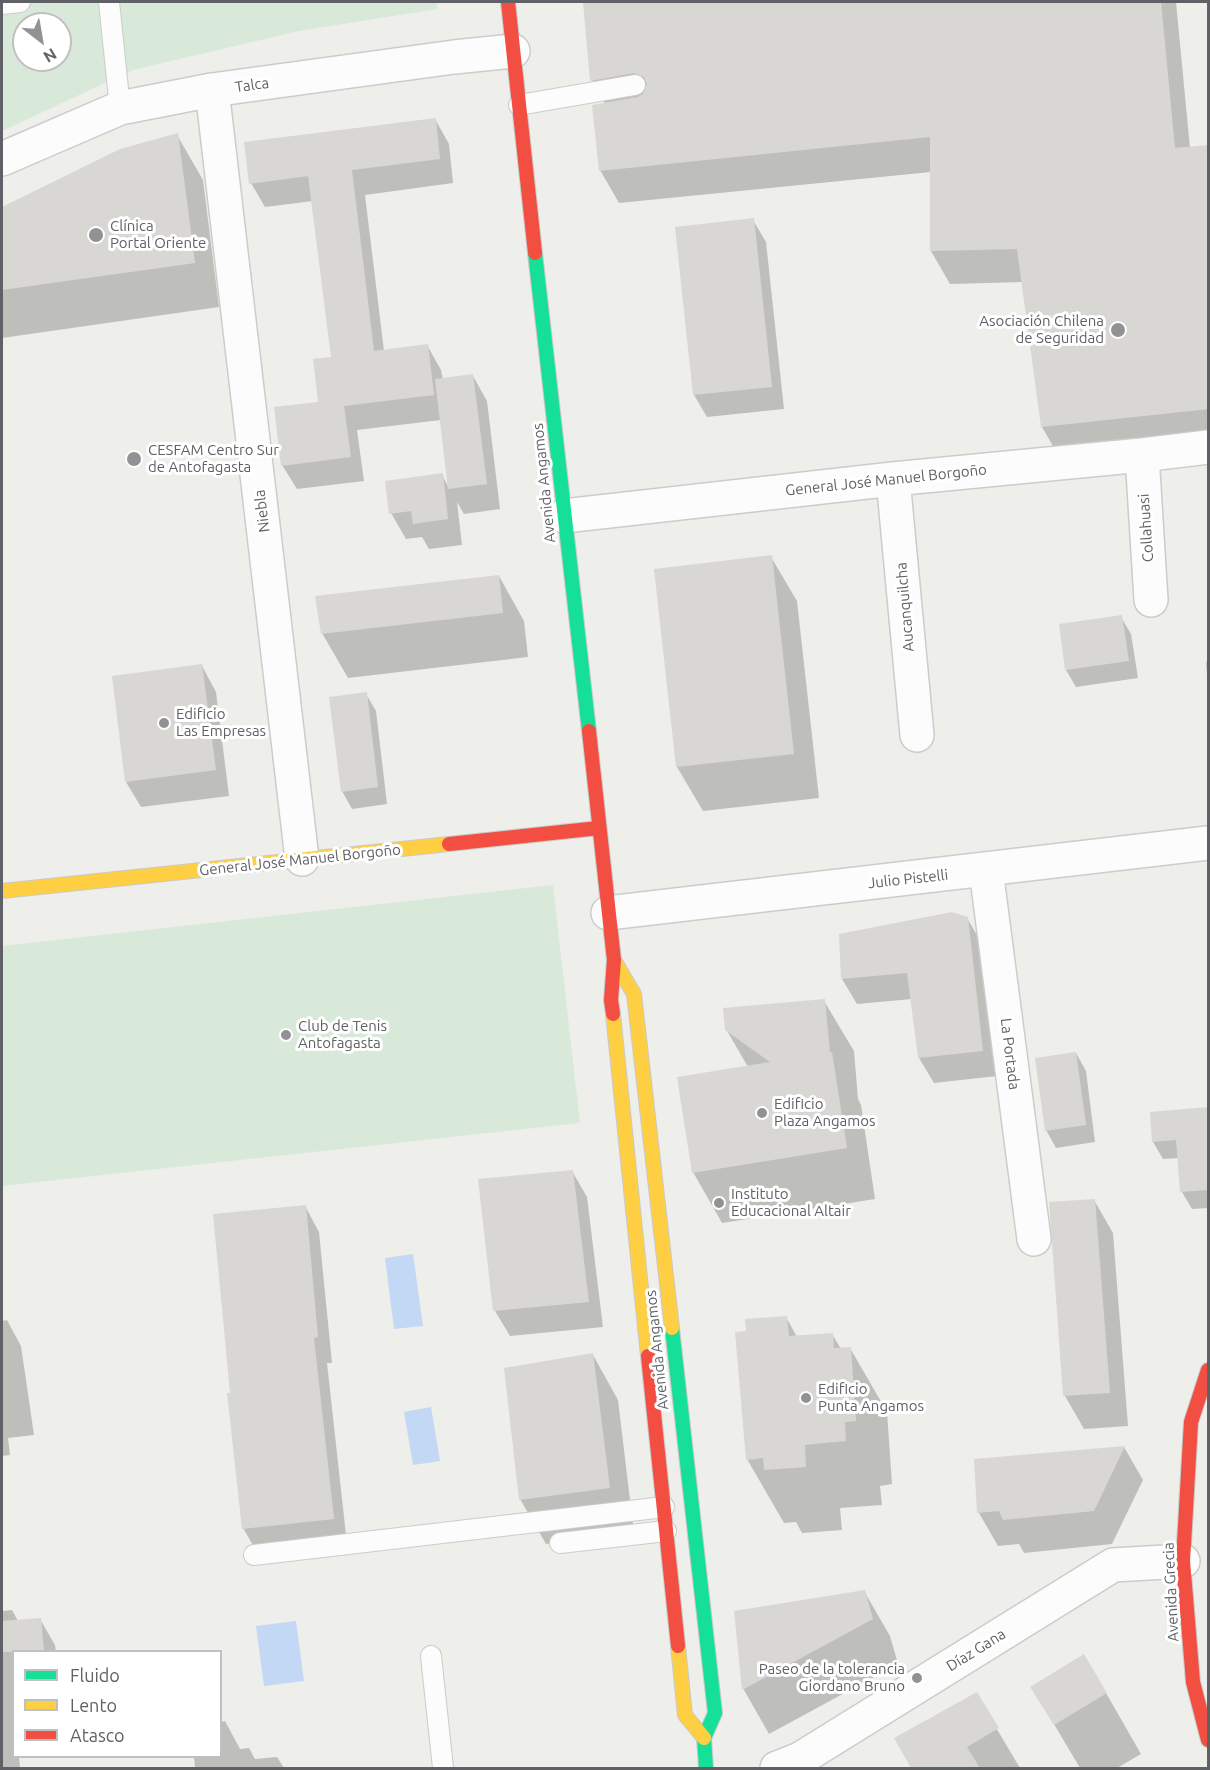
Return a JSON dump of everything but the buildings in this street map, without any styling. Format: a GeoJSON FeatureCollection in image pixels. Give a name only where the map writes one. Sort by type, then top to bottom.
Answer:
{"type":"FeatureCollection","features":[{"type":"Feature","properties":{"kind":"main road","name":"Avenida Angamos"},"geometry":{"type":"LineString","coordinates":[[508,2],[614,960],[611,1000],[685,1715],[704,1738]]}},
{"type":"Feature","properties":{"kind":"main road","name":"General José Manuel Borgoño"},"geometry":{"type":"LineString","coordinates":[[2,891],[599,828]]}},
{"type":"Feature","properties":{"kind":"main road","name":"Avenida Angamos"},"geometry":{"type":"LineString","coordinates":[[614,960],[634,994],[715,1713],[704,1738],[706,1768]]}},
{"type":"Feature","properties":{"kind":"main road","name":"Avenida Grecia"},"geometry":{"type":"LineString","coordinates":[[1209,1370],[1191,1422],[1183,1561],[1193,1682],[1209,1740]]}},
{"type":"Feature","properties":{"kind":"street","name":"Talca"},"geometry":{"type":"LineString","coordinates":[[2,159],[120,108],[212,90],[443,58],[513,51]]}},
{"type":"Feature","properties":{"kind":"street","name":"Niebla"},"geometry":{"type":"LineString","coordinates":[[212,90],[302,859]]}},
{"type":"Feature","properties":{"kind":"street","name":"General José Manuel Borgoño"},"geometry":{"type":"LineString","coordinates":[[564,516],[1209,447]]}},
{"type":"Feature","properties":{"kind":"street","name":"Collahuasi"},"geometry":{"type":"LineString","coordinates":[[1142,455],[1150,600]]}},
{"type":"Feature","properties":{"kind":"street","name":"Aucanquilcha"},"geometry":{"type":"LineString","coordinates":[[893,479],[917,735]]}},
{"type":"Feature","properties":{"kind":"street","name":"Julio Pistelli"},"geometry":{"type":"LineString","coordinates":[[608,913],[1209,843]]}},
{"type":"Feature","properties":{"kind":"street","name":"La Portada"},"geometry":{"type":"LineString","coordinates":[[986,870],[1034,1239]]}},
{"type":"Feature","properties":{"kind":"street","name":"Díaz Gana"},"geometry":{"type":"LineString","coordinates":[[799,1765],[1113,1565],[1183,1561]]}},
{"type":"Feature","properties":{"kind":"lane"},"geometry":{"type":"LineString","coordinates":[[2,4],[20,2]]}},
{"type":"Feature","properties":{"kind":"lane"},"geometry":{"type":"LineString","coordinates":[[109,2],[120,108]]}},
{"type":"Feature","properties":{"kind":"lane"},"geometry":{"type":"LineString","coordinates":[[519,105],[635,85]]}},
{"type":"Feature","properties":{"kind":"lane"},"geometry":{"type":"LineString","coordinates":[[254,1555],[664,1507]]}},
{"type":"Feature","properties":{"kind":"lane"},"geometry":{"type":"LineString","coordinates":[[560,1543],[666,1531]]}},
{"type":"Feature","properties":{"kind":"lane"},"geometry":{"type":"LineString","coordinates":[[431,1656],[443,1768]]}},
{"type":"Feature","properties":{"kind":"green space"},"geometry":{"type":"Polygon","coordinates":[[[2,2],[437,2],[437,9],[299,31],[133,70],[2,131],[2,2]]]}},
{"type":"Feature","properties":{"kind":"green space","name":"Club de Tenis Antofagasta"},"geometry":{"type":"Polygon","coordinates":[[[553,885],[580,1123],[2,1186],[2,946],[553,885]]]}},
{"type":"Feature","properties":{"kind":"water"},"geometry":{"type":"Polygon","coordinates":[[[413,1254],[423,1326],[394,1329],[385,1258],[413,1254]]]}},
{"type":"Feature","properties":{"kind":"water"},"geometry":{"type":"Polygon","coordinates":[[[431,1407],[440,1461],[413,1465],[404,1412],[431,1407]]]}},
{"type":"Feature","properties":{"kind":"water"},"geometry":{"type":"Polygon","coordinates":[[[296,1621],[304,1681],[264,1686],[256,1626],[296,1621]]]}},
{"type":"Feature","properties":{"kind":"traffic: fast"},"geometry":{"type":"LineString","coordinates":[[535,253],[589,731]]}},
{"type":"Feature","properties":{"kind":"traffic: fast"},"geometry":{"type":"LineString","coordinates":[[672,1328],[715,1713],[704,1738],[706,1768]]}},
{"type":"Feature","properties":{"kind":"traffic: slow"},"geometry":{"type":"LineString","coordinates":[[2,891],[449,844]]}},
{"type":"Feature","properties":{"kind":"traffic: slow"},"geometry":{"type":"LineString","coordinates":[[614,960],[634,994],[672,1328]]}},
{"type":"Feature","properties":{"kind":"traffic: slow"},"geometry":{"type":"LineString","coordinates":[[613,1014],[648,1356]]}},
{"type":"Feature","properties":{"kind":"traffic: slow"},"geometry":{"type":"LineString","coordinates":[[678,1646],[685,1715],[704,1738]]}},
{"type":"Feature","properties":{"kind":"traffic: jam"},"geometry":{"type":"LineString","coordinates":[[508,2],[535,253]]}},
{"type":"Feature","properties":{"kind":"traffic: jam"},"geometry":{"type":"LineString","coordinates":[[589,731],[614,960],[611,1000],[613,1014]]}},
{"type":"Feature","properties":{"kind":"traffic: jam"},"geometry":{"type":"LineString","coordinates":[[449,844],[599,828]]}},
{"type":"Feature","properties":{"kind":"traffic: jam"},"geometry":{"type":"LineString","coordinates":[[648,1356],[678,1646]]}},
{"type":"Feature","properties":{"kind":"traffic: jam"},"geometry":{"type":"LineString","coordinates":[[1208,1370],[1191,1422],[1183,1561],[1193,1682],[1208,1740]]}},
{"type":"Feature","properties":{"kind":"place","name":"Clínica Portal Oriente"},"geometry":{"type":"Point","coordinates":[96,235]}},
{"type":"Feature","properties":{"kind":"place","name":"Asociación Chilena de Seguridad"},"geometry":{"type":"Point","coordinates":[1118,330]}},
{"type":"Feature","properties":{"kind":"place","name":"CESFAM Centro Sur de Antofagasta"},"geometry":{"type":"Point","coordinates":[134,459]}},
{"type":"Feature","properties":{"kind":"place","name":"Edificio Las Empresas"},"geometry":{"type":"Point","coordinates":[164,723]}},
{"type":"Feature","properties":{"kind":"place","name":"Club de Tenis Antofagasta"},"geometry":{"type":"Point","coordinates":[286,1035]}},
{"type":"Feature","properties":{"kind":"place","name":"Edificio Plaza Angamos"},"geometry":{"type":"Point","coordinates":[762,1113]}},
{"type":"Feature","properties":{"kind":"place","name":"Instituto Educacional Altair"},"geometry":{"type":"Point","coordinates":[719,1203]}},
{"type":"Feature","properties":{"kind":"place","name":"Edificio Punta Angamos"},"geometry":{"type":"Point","coordinates":[806,1398]}},
{"type":"Feature","properties":{"kind":"place","name":"Paseo de la tolerancia Giordano Bruno"},"geometry":{"type":"Point","coordinates":[917,1678]}}]}
